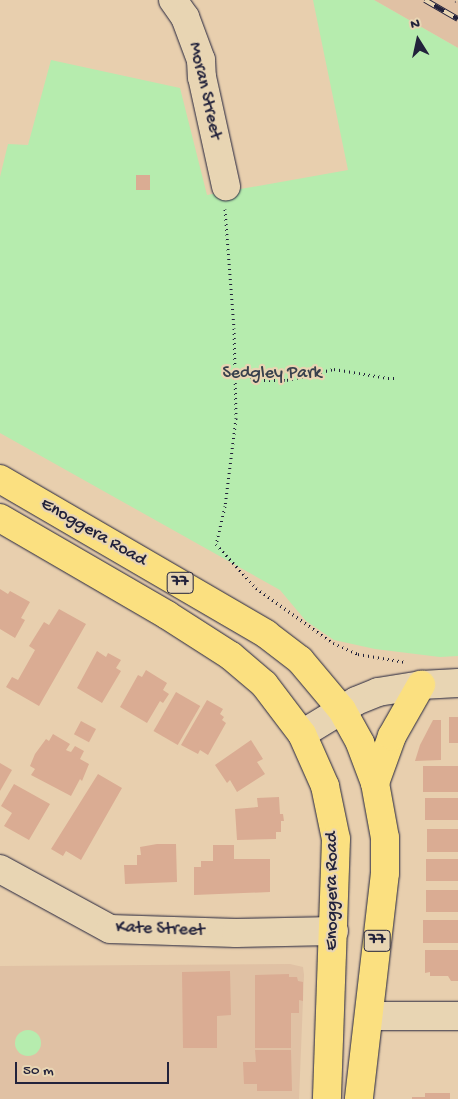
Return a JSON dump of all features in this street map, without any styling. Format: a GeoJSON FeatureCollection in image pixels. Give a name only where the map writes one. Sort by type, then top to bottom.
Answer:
{"type":"FeatureCollection","features":[{"type":"Feature","properties":{"kind":"main road","name":"Enoggera Road"},"geometry":{"type":"LineString","coordinates":[[0,479],[266,634],[300,660],[342,710],[360,743],[375,782],[383,819],[386,856],[359,1099]]}},
{"type":"Feature","properties":{"kind":"main road","name":"Enoggera Road"},"geometry":{"type":"LineString","coordinates":[[0,518],[175,620],[231,656],[264,684],[302,734],[325,786],[334,821],[337,855],[327,1099]]}},
{"type":"Feature","properties":{"kind":"main road"},"geometry":{"type":"LineString","coordinates":[[375,782],[415,673]]}},
{"type":"Feature","properties":{"kind":"street","name":"Moran Street"},"geometry":{"type":"LineString","coordinates":[[173,0],[185,17],[201,60],[202,77],[226,186]]}},
{"type":"Feature","properties":{"kind":"street"},"geometry":{"type":"LineString","coordinates":[[302,734],[342,710],[415,673],[458,683]]}},
{"type":"Feature","properties":{"kind":"street","name":"Kate Street"},"geometry":{"type":"LineString","coordinates":[[0,869],[110,929],[236,933],[334,931]]}},
{"type":"Feature","properties":{"kind":"street"},"geometry":{"type":"LineString","coordinates":[[369,1016],[458,1016]]}},
{"type":"Feature","properties":{"kind":"path"},"geometry":{"type":"LineString","coordinates":[[226,186],[224,194],[236,373],[235,438],[225,506],[216,544],[256,588],[333,643],[358,654],[415,673]]}},
{"type":"Feature","properties":{"kind":"path"},"geometry":{"type":"LineString","coordinates":[[236,373],[264,380],[287,380],[334,369],[398,378]]}},
{"type":"Feature","properties":{"kind":"shaded area"},"geometry":{"type":"Polygon","coordinates":[[[374,0],[458,0],[458,48],[374,0]]]}},
{"type":"Feature","properties":{"kind":"shaded area"},"geometry":{"type":"Polygon","coordinates":[[[290,964],[303,967],[304,975],[299,1099],[0,1099],[0,966],[290,964]]]}},
{"type":"Feature","properties":{"kind":"green space","name":"Sedgley Park"},"geometry":{"type":"Polygon","coordinates":[[[313,0],[374,0],[458,48],[458,656],[440,657],[375,649],[334,640],[306,621],[280,590],[0,433],[0,177],[8,144],[28,145],[51,60],[180,88],[207,195],[348,170],[313,0]]]}},
{"type":"Feature","properties":{"kind":"green space"},"geometry":{"type":"Polygon","coordinates":[[[28,1030],[37,1034],[41,1043],[37,1052],[28,1056],[19,1052],[15,1043],[19,1034],[28,1030]]]}},
{"type":"Feature","properties":{"kind":"building"},"geometry":{"type":"Polygon","coordinates":[[[136,175],[150,175],[150,190],[136,190],[136,175]]]}},
{"type":"Feature","properties":{"kind":"building"},"geometry":{"type":"Polygon","coordinates":[[[0,589],[8,594],[10,591],[30,602],[21,618],[25,620],[15,638],[0,629],[0,589]]]}},
{"type":"Feature","properties":{"kind":"building"},"geometry":{"type":"Polygon","coordinates":[[[59,609],[86,624],[39,706],[6,687],[12,677],[18,680],[35,650],[29,646],[44,622],[49,625],[59,609]]]}},
{"type":"Feature","properties":{"kind":"building"},"geometry":{"type":"Polygon","coordinates":[[[97,651],[106,657],[108,653],[121,660],[116,668],[121,671],[102,703],[77,688],[97,651]]]}},
{"type":"Feature","properties":{"kind":"building"},"geometry":{"type":"Polygon","coordinates":[[[146,670],[167,683],[163,690],[169,694],[163,703],[160,701],[147,723],[120,707],[138,675],[142,677],[146,670]]]}},
{"type":"Feature","properties":{"kind":"building"},"geometry":{"type":"Polygon","coordinates":[[[176,692],[200,706],[178,745],[154,731],[176,692]]]}},
{"type":"Feature","properties":{"kind":"building"},"geometry":{"type":"Polygon","coordinates":[[[207,700],[223,709],[220,714],[224,717],[222,720],[226,723],[208,755],[200,750],[198,754],[181,745],[207,700]]]}},
{"type":"Feature","properties":{"kind":"building"},"geometry":{"type":"Polygon","coordinates":[[[449,717],[458,717],[458,743],[449,743],[449,717]]]}},
{"type":"Feature","properties":{"kind":"building"},"geometry":{"type":"Polygon","coordinates":[[[433,720],[441,720],[441,760],[415,761],[420,745],[433,720]]]}},
{"type":"Feature","properties":{"kind":"building"},"geometry":{"type":"Polygon","coordinates":[[[81,721],[96,729],[89,742],[74,734],[81,721]]]}},
{"type":"Feature","properties":{"kind":"building"},"geometry":{"type":"Polygon","coordinates":[[[53,734],[70,744],[66,750],[71,752],[75,746],[84,751],[80,759],[89,764],[82,781],[80,779],[71,796],[31,775],[35,769],[30,766],[35,754],[46,739],[49,741],[53,734]]]}},
{"type":"Feature","properties":{"kind":"building"},"geometry":{"type":"Polygon","coordinates":[[[251,740],[263,759],[257,762],[265,774],[237,792],[230,780],[227,783],[215,765],[251,740]]]}},
{"type":"Feature","properties":{"kind":"building"},"geometry":{"type":"Polygon","coordinates":[[[0,763],[12,770],[0,791],[0,763]]]}},
{"type":"Feature","properties":{"kind":"building"},"geometry":{"type":"Polygon","coordinates":[[[423,766],[458,766],[458,792],[423,792],[423,766]]]}},
{"type":"Feature","properties":{"kind":"building"},"geometry":{"type":"Polygon","coordinates":[[[98,774],[122,788],[81,860],[66,851],[63,856],[51,849],[98,774]]]}},
{"type":"Feature","properties":{"kind":"building"},"geometry":{"type":"Polygon","coordinates":[[[14,784],[50,804],[29,840],[4,826],[12,813],[1,806],[14,784]]]}},
{"type":"Feature","properties":{"kind":"building"},"geometry":{"type":"Polygon","coordinates":[[[279,797],[280,814],[283,814],[284,821],[281,821],[281,832],[276,832],[276,839],[237,840],[235,809],[258,807],[257,798],[279,797]]]}},
{"type":"Feature","properties":{"kind":"building"},"geometry":{"type":"Polygon","coordinates":[[[425,798],[458,798],[458,820],[425,820],[425,798]]]}},
{"type":"Feature","properties":{"kind":"building"},"geometry":{"type":"Polygon","coordinates":[[[427,829],[458,829],[458,852],[427,852],[427,829]]]}},
{"type":"Feature","properties":{"kind":"building"},"geometry":{"type":"Polygon","coordinates":[[[157,844],[176,844],[177,882],[125,884],[124,865],[137,865],[137,855],[141,855],[140,847],[157,844]]]}},
{"type":"Feature","properties":{"kind":"building"},"geometry":{"type":"Polygon","coordinates":[[[213,845],[234,845],[234,859],[270,859],[270,892],[194,895],[194,867],[201,867],[201,861],[213,861],[213,845]]]}},
{"type":"Feature","properties":{"kind":"building"},"geometry":{"type":"Polygon","coordinates":[[[426,859],[458,859],[458,881],[426,881],[426,859]]]}},
{"type":"Feature","properties":{"kind":"building"},"geometry":{"type":"Polygon","coordinates":[[[426,890],[458,890],[458,912],[426,912],[426,890]]]}},
{"type":"Feature","properties":{"kind":"building"},"geometry":{"type":"Polygon","coordinates":[[[423,920],[458,920],[458,943],[423,943],[423,920]]]}},
{"type":"Feature","properties":{"kind":"building"},"geometry":{"type":"Polygon","coordinates":[[[425,950],[458,950],[458,981],[451,981],[448,976],[430,976],[430,972],[425,973],[425,950]]]}},
{"type":"Feature","properties":{"kind":"building"},"geometry":{"type":"Polygon","coordinates":[[[230,971],[231,1015],[217,1016],[217,1048],[183,1048],[182,972],[230,971]]]}},
{"type":"Feature","properties":{"kind":"building"},"geometry":{"type":"Polygon","coordinates":[[[289,974],[289,977],[297,977],[298,981],[303,982],[303,1001],[299,1000],[299,1013],[291,1013],[291,1048],[255,1048],[255,975],[289,974]]]}},
{"type":"Feature","properties":{"kind":"building"},"geometry":{"type":"Polygon","coordinates":[[[255,1050],[291,1050],[292,1091],[257,1091],[257,1084],[244,1084],[243,1062],[256,1062],[255,1050]]]}},
{"type":"Feature","properties":{"kind":"building"},"geometry":{"type":"Polygon","coordinates":[[[425,1093],[450,1093],[450,1099],[412,1099],[412,1097],[425,1097],[425,1093]]]}},
{"type":"Feature","properties":{"kind":"railway"},"geometry":{"type":"LineString","coordinates":[[425,0],[458,19]]}}]}
